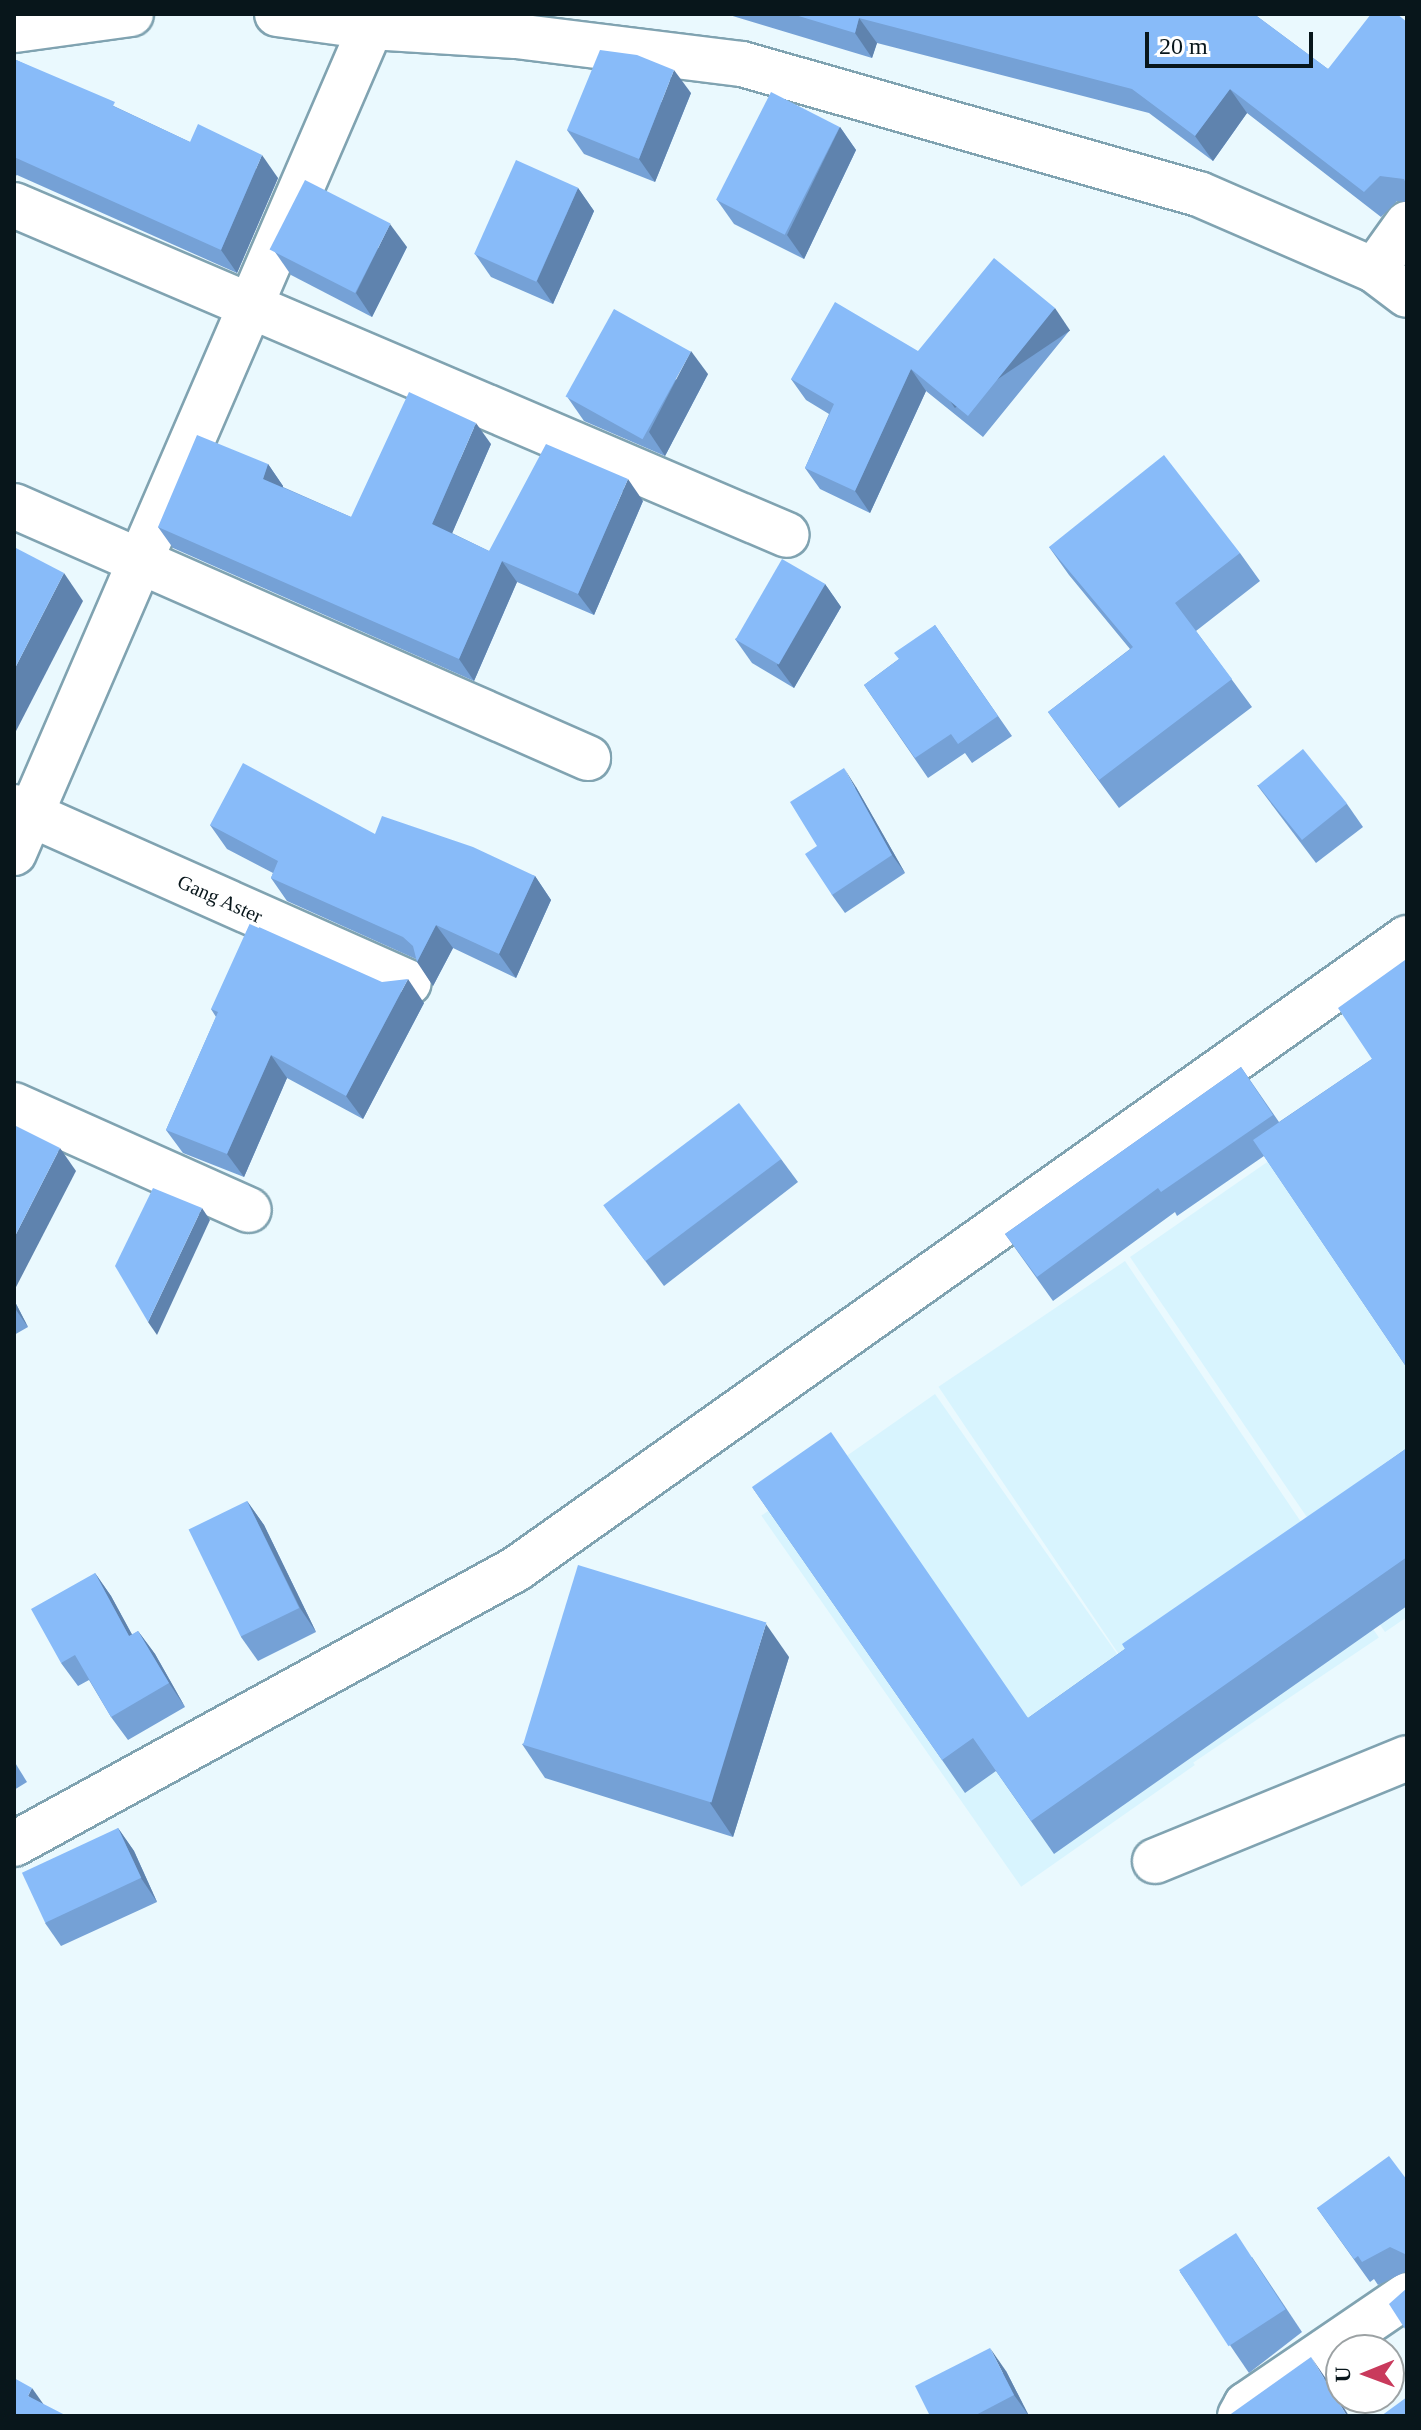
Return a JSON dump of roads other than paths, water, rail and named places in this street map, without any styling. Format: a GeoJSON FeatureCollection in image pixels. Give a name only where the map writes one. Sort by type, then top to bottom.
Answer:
{"type":"FeatureCollection","features":[{"type":"Feature","properties":{"kind":"street"},"geometry":{"type":"LineString","coordinates":[[14,30],[131,14]]}},
{"type":"Feature","properties":{"kind":"street"},"geometry":{"type":"LineString","coordinates":[[277,14],[371,27],[516,36],[742,64],[1199,194],[1391,283],[1407,224]]}},
{"type":"Feature","properties":{"kind":"street"},"geometry":{"type":"LineString","coordinates":[[20,825],[140,562],[371,27]]}},
{"type":"Feature","properties":{"kind":"street"},"geometry":{"type":"LineString","coordinates":[[14,205],[787,535]]}},
{"type":"Feature","properties":{"kind":"street"},"geometry":{"type":"LineString","coordinates":[[14,506],[588,758]]}},
{"type":"Feature","properties":{"kind":"street","name":"Gang Aster"},"geometry":{"type":"LineString","coordinates":[[20,825],[409,983]]}},
{"type":"Feature","properties":{"kind":"street"},"geometry":{"type":"LineString","coordinates":[[14,1844],[516,1569],[1407,938]]}},
{"type":"Feature","properties":{"kind":"street"},"geometry":{"type":"LineString","coordinates":[[14,1105],[249,1210]]}},
{"type":"Feature","properties":{"kind":"street"},"geometry":{"type":"LineString","coordinates":[[1155,1861],[1407,1758]]}},
{"type":"Feature","properties":{"kind":"street"},"geometry":{"type":"LineString","coordinates":[[1240,2416],[1246,2405],[1407,2295]]}}]}
